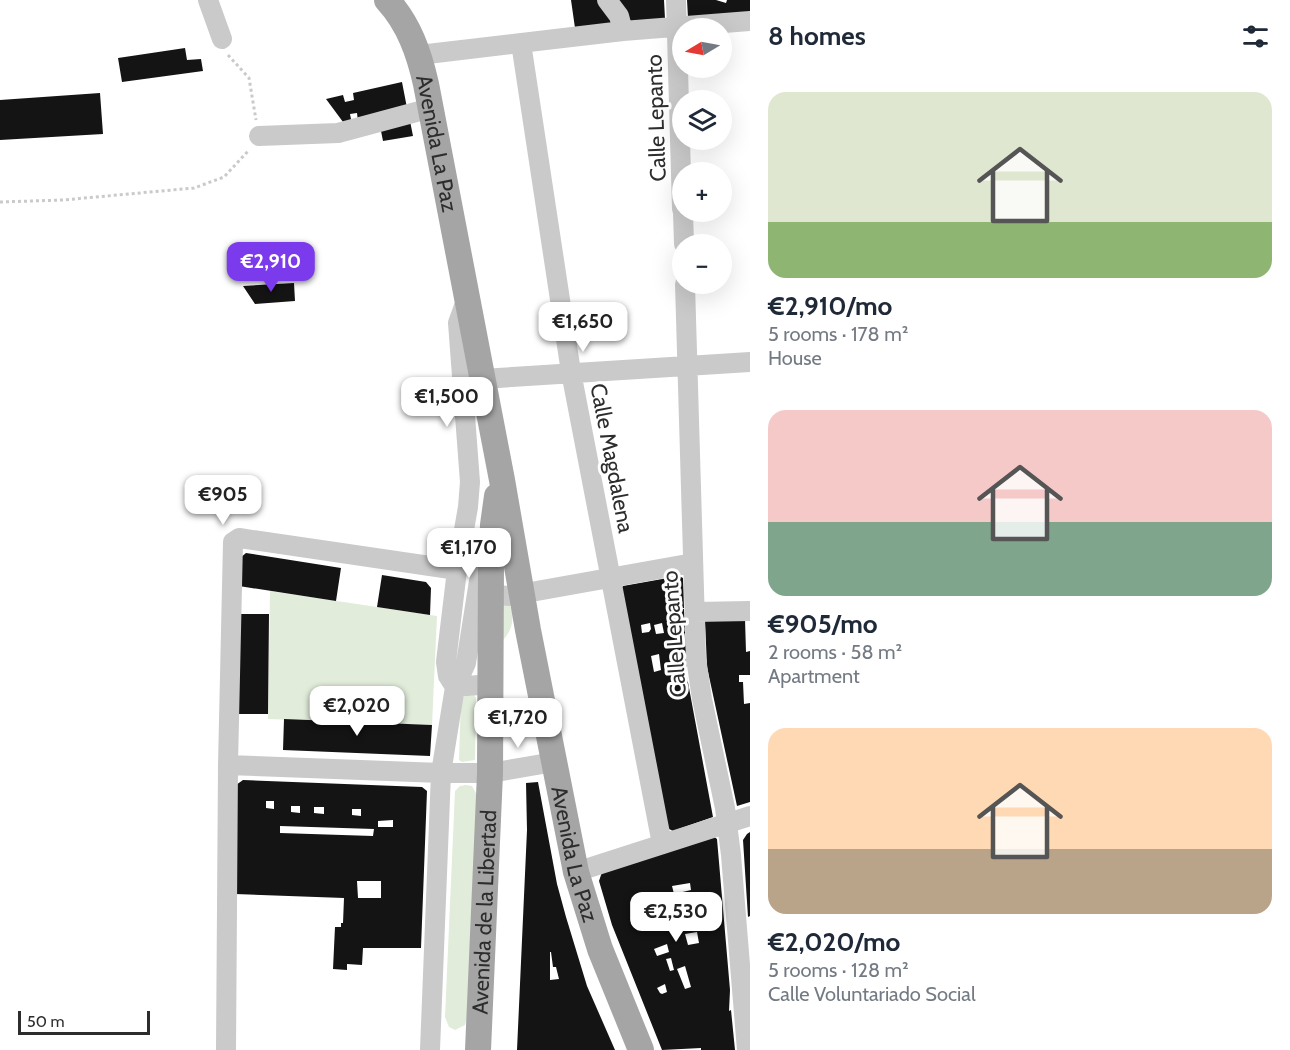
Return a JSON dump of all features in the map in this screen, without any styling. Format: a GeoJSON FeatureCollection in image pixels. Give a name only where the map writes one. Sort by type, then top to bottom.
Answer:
{"type":"FeatureCollection","features":[{"type":"Feature","properties":{"kind":"main road","name":"Avenida La Paz"},"geometry":{"type":"LineString","coordinates":[[389,1],[404,23],[419,55],[431,108],[502,480],[528,630],[576,872],[600,949],[641,1050]]}},
{"type":"Feature","properties":{"kind":"main road","name":"Avenida de la Libertad"},"geometry":{"type":"LineString","coordinates":[[478,1050],[490,773],[493,525],[502,480]]}},
{"type":"Feature","properties":{"kind":"main road","name":"Avenida de la Libertad"},"geometry":{"type":"LineString","coordinates":[[490,684],[500,657],[507,647],[516,636],[528,630]]}},
{"type":"Feature","properties":{"kind":"street"},"geometry":{"type":"LineString","coordinates":[[208,0],[222,39]]}},
{"type":"Feature","properties":{"kind":"street"},"geometry":{"type":"LineString","coordinates":[[607,0],[619,16],[623,31]]}},
{"type":"Feature","properties":{"kind":"street","name":"Calle Lepanto"},"geometry":{"type":"LineString","coordinates":[[676,0],[677,18]]}},
{"type":"Feature","properties":{"kind":"street"},"geometry":{"type":"LineString","coordinates":[[732,22],[750,21]]}},
{"type":"Feature","properties":{"kind":"street"},"geometry":{"type":"LineString","coordinates":[[419,55],[672,26]]}},
{"type":"Feature","properties":{"kind":"street","name":"Calle Magdalena"},"geometry":{"type":"LineString","coordinates":[[521,43],[572,372],[662,844]]}},
{"type":"Feature","properties":{"kind":"street","name":"Calle Lepanto"},"geometry":{"type":"LineString","coordinates":[[678,78],[681,162]]}},
{"type":"Feature","properties":{"kind":"street"},"geometry":{"type":"LineString","coordinates":[[259,136],[338,133],[431,108]]}},
{"type":"Feature","properties":{"kind":"street","name":"Calle Lepanto"},"geometry":{"type":"LineString","coordinates":[[685,294],[696,658],[727,823],[747,1050]]}},
{"type":"Feature","properties":{"kind":"street","name":"Avenida La Paz"},"geometry":{"type":"LineString","coordinates":[[457,570],[470,482],[458,323],[467,295]]}},
{"type":"Feature","properties":{"kind":"street"},"geometry":{"type":"LineString","coordinates":[[482,379],[750,362]]}},
{"type":"Feature","properties":{"kind":"street","name":"Avenida de la Libertad"},"geometry":{"type":"LineString","coordinates":[[430,1050],[441,774],[454,687],[466,663],[480,572],[486,542],[493,525]]}},
{"type":"Feature","properties":{"kind":"street"},"geometry":{"type":"LineString","coordinates":[[226,1050],[228,765],[233,542],[239,538],[457,570]]}},
{"type":"Feature","properties":{"kind":"street"},"geometry":{"type":"LineString","coordinates":[[491,592],[503,596],[693,563]]}},
{"type":"Feature","properties":{"kind":"street","name":"Avenida de la Libertad"},"geometry":{"type":"LineString","coordinates":[[454,687],[448,676],[446,662],[457,570]]}},
{"type":"Feature","properties":{"kind":"street"},"geometry":{"type":"LineString","coordinates":[[695,612],[750,611]]}},
{"type":"Feature","properties":{"kind":"street"},"geometry":{"type":"LineString","coordinates":[[454,687],[490,684]]}},
{"type":"Feature","properties":{"kind":"street"},"geometry":{"type":"LineString","coordinates":[[228,765],[441,774],[490,773],[554,762]]}},
{"type":"Feature","properties":{"kind":"street"},"geometry":{"type":"LineString","coordinates":[[576,872],[750,816]]}},
{"type":"Feature","properties":{"kind":"path"},"geometry":{"type":"LineString","coordinates":[[0,202],[63,200],[194,188],[224,177],[255,144],[259,136],[249,78],[231,58],[222,39]]}},
{"type":"Feature","properties":{"kind":"green space"},"geometry":{"type":"Polygon","coordinates":[[[270,591],[437,616],[432,725],[268,719],[270,591]]]}},
{"type":"Feature","properties":{"kind":"green space"},"geometry":{"type":"Polygon","coordinates":[[[499,605],[510,606],[512,616],[510,629],[502,641],[499,605]]]}},
{"type":"Feature","properties":{"kind":"green space"},"geometry":{"type":"Polygon","coordinates":[[[474,695],[476,698],[475,760],[462,762],[459,760],[461,697],[474,695]]]}},
{"type":"Feature","properties":{"kind":"green space"},"geometry":{"type":"Polygon","coordinates":[[[460,786],[472,786],[477,795],[467,1018],[465,1025],[455,1030],[449,1027],[445,1017],[455,791],[460,786]]]}},
{"type":"Feature","properties":{"kind":"building"},"geometry":{"type":"Polygon","coordinates":[[[571,0],[601,0],[613,25],[575,28],[571,0]]]}},
{"type":"Feature","properties":{"kind":"building"},"geometry":{"type":"Polygon","coordinates":[[[614,0],[664,0],[665,19],[630,23],[614,0]]]}},
{"type":"Feature","properties":{"kind":"building"},"geometry":{"type":"Polygon","coordinates":[[[687,0],[716,0],[726,3],[727,0],[750,0],[750,14],[688,18],[687,0]]]}},
{"type":"Feature","properties":{"kind":"building"},"geometry":{"type":"Polygon","coordinates":[[[185,48],[187,60],[201,59],[203,71],[122,82],[118,58],[185,48]]]}},
{"type":"Feature","properties":{"kind":"building"},"geometry":{"type":"Polygon","coordinates":[[[402,82],[407,108],[358,122],[357,113],[350,114],[352,124],[346,126],[326,99],[343,95],[345,102],[354,100],[353,93],[402,82]]]}},
{"type":"Feature","properties":{"kind":"building"},"geometry":{"type":"Polygon","coordinates":[[[100,93],[103,134],[0,140],[0,100],[100,93]]]}},
{"type":"Feature","properties":{"kind":"building"},"geometry":{"type":"Polygon","coordinates":[[[410,121],[413,136],[383,141],[380,126],[410,121]]]}},
{"type":"Feature","properties":{"kind":"building"},"geometry":{"type":"Polygon","coordinates":[[[294,283],[295,301],[255,304],[243,286],[294,283]]]}},
{"type":"Feature","properties":{"kind":"building"},"geometry":{"type":"Polygon","coordinates":[[[246,553],[341,568],[336,601],[239,586],[240,558],[246,553]]]}},
{"type":"Feature","properties":{"kind":"building"},"geometry":{"type":"Polygon","coordinates":[[[382,575],[426,582],[431,588],[430,615],[377,607],[382,575]]]}},
{"type":"Feature","properties":{"kind":"building"},"geometry":{"type":"Polygon","coordinates":[[[679,576],[683,578],[684,608],[676,610],[684,609],[687,677],[713,817],[673,831],[665,827],[620,590],[623,586],[679,576]],[[650,623],[641,625],[642,633],[649,632],[650,623]],[[662,623],[654,625],[656,634],[664,633],[662,623]],[[659,654],[651,656],[654,672],[661,670],[659,654]]]}},
{"type":"Feature","properties":{"kind":"building"},"geometry":{"type":"Polygon","coordinates":[[[239,614],[269,614],[268,714],[238,714],[239,614]]]}},
{"type":"Feature","properties":{"kind":"building"},"geometry":{"type":"Polygon","coordinates":[[[745,619],[746,652],[750,651],[750,675],[739,675],[739,682],[743,682],[744,704],[750,703],[750,802],[737,806],[707,667],[705,620],[745,619]]]}},
{"type":"Feature","properties":{"kind":"building"},"geometry":{"type":"Polygon","coordinates":[[[284,719],[432,725],[430,756],[283,750],[284,719]]]}},
{"type":"Feature","properties":{"kind":"building"},"geometry":{"type":"Polygon","coordinates":[[[243,780],[422,787],[427,791],[421,948],[363,948],[362,965],[347,964],[347,970],[333,969],[335,927],[341,927],[343,923],[344,898],[235,894],[236,785],[243,780]],[[266,801],[266,808],[274,809],[274,801],[266,801]],[[291,806],[291,812],[300,813],[300,806],[291,806]],[[314,807],[314,813],[324,814],[324,807],[314,807]],[[352,809],[352,815],[361,816],[361,809],[352,809]],[[393,820],[378,821],[378,827],[393,827],[393,820]],[[280,826],[280,833],[373,836],[374,829],[280,826]],[[357,881],[358,898],[381,898],[381,881],[357,881]]]}},
{"type":"Feature","properties":{"kind":"building"},"geometry":{"type":"Polygon","coordinates":[[[538,782],[557,884],[566,917],[587,986],[615,1050],[517,1050],[527,830],[526,783],[538,782]],[[551,952],[550,980],[559,979],[556,967],[553,967],[551,952]]]}},
{"type":"Feature","properties":{"kind":"building"},"geometry":{"type":"Polygon","coordinates":[[[750,832],[750,916],[748,917],[743,840],[750,832]]]}},
{"type":"Feature","properties":{"kind":"building"},"geometry":{"type":"Polygon","coordinates":[[[713,836],[717,839],[730,990],[729,1011],[731,1010],[735,1050],[701,1050],[701,1048],[662,1050],[612,925],[599,881],[602,872],[713,836]],[[690,883],[672,886],[674,894],[691,890],[690,883]],[[652,892],[647,894],[649,899],[637,902],[639,906],[654,900],[652,892]],[[689,900],[677,902],[683,927],[691,925],[689,900]],[[697,932],[685,934],[688,945],[699,943],[697,932]],[[667,944],[654,949],[657,956],[669,952],[667,944]],[[671,958],[666,959],[670,971],[674,970],[671,958]],[[685,966],[677,969],[685,989],[691,987],[685,966]],[[665,984],[657,988],[660,993],[667,992],[665,984]]]}}]}
